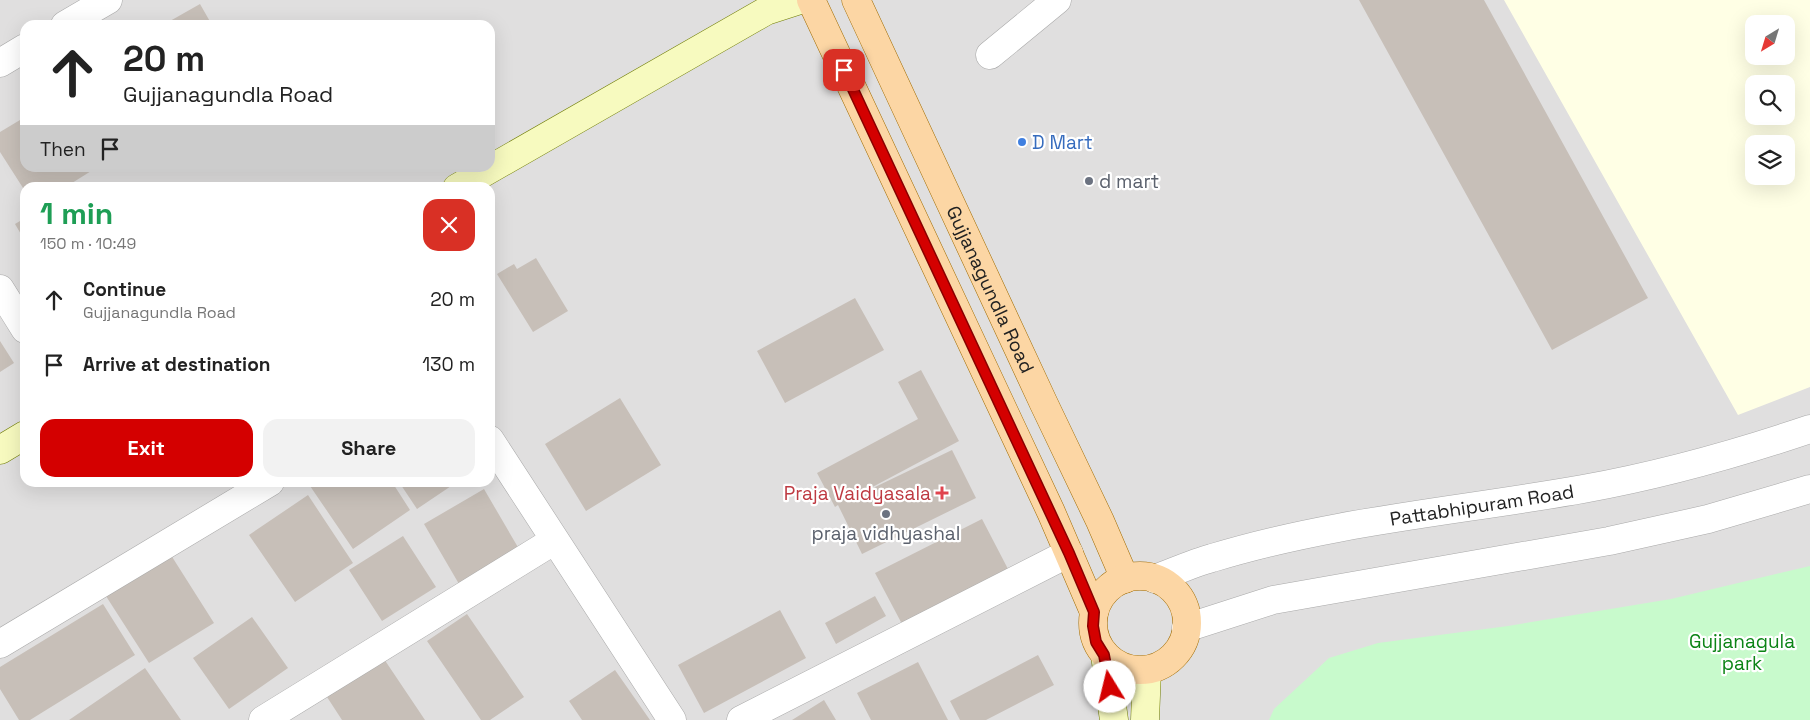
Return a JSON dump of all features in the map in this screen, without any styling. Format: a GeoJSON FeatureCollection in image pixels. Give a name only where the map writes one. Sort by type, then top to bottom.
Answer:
{"type":"FeatureCollection","features":[{"type":"Feature","properties":{"kind":"main road"},"geometry":{"type":"LineString","coordinates":[[495,166],[766,11],[800,0]]}},
{"type":"Feature","properties":{"kind":"main road"},"geometry":{"type":"LineString","coordinates":[[811,0],[1069,553],[1094,612]]}},
{"type":"Feature","properties":{"kind":"main road","name":"Gujjanagundla Road"},"geometry":{"type":"LineString","coordinates":[[856,0],[1100,521],[1125,579]]}},
{"type":"Feature","properties":{"kind":"main road"},"geometry":{"type":"LineString","coordinates":[[467,182],[485,172]]}},
{"type":"Feature","properties":{"kind":"main road"},"geometry":{"type":"LineString","coordinates":[[0,450],[20,438]]}},
{"type":"Feature","properties":{"kind":"main road"},"geometry":{"type":"LineString","coordinates":[[1104,655],[1117,664],[1131,670],[1147,670],[1162,665],[1174,656],[1182,643],[1186,628],[1185,612],[1179,598],[1169,587],[1155,579],[1140,576],[1125,579],[1111,586],[1100,597],[1094,612],[1093,626],[1096,642],[1104,655],[1114,720]]}},
{"type":"Feature","properties":{"kind":"main road"},"geometry":{"type":"LineString","coordinates":[[1146,720],[1147,670]]}},
{"type":"Feature","properties":{"kind":"street"},"geometry":{"type":"LineString","coordinates":[[74,20],[108,0]]}},
{"type":"Feature","properties":{"kind":"street"},"geometry":{"type":"LineString","coordinates":[[990,55],[1057,0]]}},
{"type":"Feature","properties":{"kind":"street"},"geometry":{"type":"LineString","coordinates":[[0,63],[20,51]]}},
{"type":"Feature","properties":{"kind":"street"},"geometry":{"type":"LineString","coordinates":[[0,288],[20,321]]}},
{"type":"Feature","properties":{"kind":"street","name":"Pattabhipuram Road"},"geometry":{"type":"LineString","coordinates":[[1155,579],[1211,558],[1325,530],[1649,476],[1696,464],[1810,429]]}},
{"type":"Feature","properties":{"kind":"street"},"geometry":{"type":"LineString","coordinates":[[495,448],[672,720]]}},
{"type":"Feature","properties":{"kind":"street"},"geometry":{"type":"LineString","coordinates":[[0,644],[262,487]]}},
{"type":"Feature","properties":{"kind":"street"},"geometry":{"type":"LineString","coordinates":[[1186,628],[1273,600],[1609,541],[1708,519],[1810,489]]}},
{"type":"Feature","properties":{"kind":"street"},"geometry":{"type":"LineString","coordinates":[[264,720],[555,540]]}},
{"type":"Feature","properties":{"kind":"street"},"geometry":{"type":"LineString","coordinates":[[741,720],[1069,553]]}},
{"type":"Feature","properties":{"kind":"shaded area"},"geometry":{"type":"Polygon","coordinates":[[[0,0],[1810,0],[1810,720],[0,720],[0,0]]]}},
{"type":"Feature","properties":{"kind":"shaded area"},"geometry":{"type":"Polygon","coordinates":[[[1504,0],[1810,0],[1810,387],[1738,415],[1504,0]]]}},
{"type":"Feature","properties":{"kind":"green space","name":"Gujjanagula park"},"geometry":{"type":"Polygon","coordinates":[[[1810,566],[1810,720],[1269,720],[1274,709],[1329,658],[1378,643],[1508,626],[1671,599],[1810,566]]]}},
{"type":"Feature","properties":{"kind":"building"},"geometry":{"type":"Polygon","coordinates":[[[1359,0],[1484,0],[1648,298],[1552,350],[1359,0]]]}},
{"type":"Feature","properties":{"kind":"building"},"geometry":{"type":"Polygon","coordinates":[[[200,4],[209,20],[172,20],[200,4]]]}},
{"type":"Feature","properties":{"kind":"building"},"geometry":{"type":"Polygon","coordinates":[[[20,120],[20,172],[90,172],[74,182],[20,183],[0,152],[0,132],[20,120]]]}},
{"type":"Feature","properties":{"kind":"building"},"geometry":{"type":"Polygon","coordinates":[[[20,221],[20,232],[15,224],[20,221]]]}},
{"type":"Feature","properties":{"kind":"building"},"geometry":{"type":"Polygon","coordinates":[[[536,258],[568,311],[533,332],[497,274],[514,264],[517,269],[536,258]]]}},
{"type":"Feature","properties":{"kind":"building"},"geometry":{"type":"Polygon","coordinates":[[[855,298],[884,350],[785,403],[757,351],[855,298]]]}},
{"type":"Feature","properties":{"kind":"building"},"geometry":{"type":"Polygon","coordinates":[[[0,341],[14,363],[0,372],[0,341]]]}},
{"type":"Feature","properties":{"kind":"building"},"geometry":{"type":"Polygon","coordinates":[[[921,370],[959,441],[848,500],[952,450],[976,498],[862,554],[838,505],[835,507],[817,473],[918,419],[898,382],[921,370]]]}},
{"type":"Feature","properties":{"kind":"building"},"geometry":{"type":"Polygon","coordinates":[[[620,398],[661,465],[586,511],[545,444],[620,398]]]}},
{"type":"Feature","properties":{"kind":"building"},"geometry":{"type":"Polygon","coordinates":[[[311,487],[395,487],[410,510],[353,549],[311,487]]]}},
{"type":"Feature","properties":{"kind":"building"},"geometry":{"type":"Polygon","coordinates":[[[402,487],[450,487],[417,509],[402,487]]]}},
{"type":"Feature","properties":{"kind":"building"},"geometry":{"type":"Polygon","coordinates":[[[484,489],[519,549],[459,584],[424,524],[484,489]]]}},
{"type":"Feature","properties":{"kind":"building"},"geometry":{"type":"Polygon","coordinates":[[[308,495],[353,563],[295,602],[249,535],[308,495]]]}},
{"type":"Feature","properties":{"kind":"building"},"geometry":{"type":"Polygon","coordinates":[[[982,519],[1008,569],[902,624],[875,573],[982,519]]]}},
{"type":"Feature","properties":{"kind":"building"},"geometry":{"type":"Polygon","coordinates":[[[403,536],[436,587],[382,621],[349,570],[403,536]]]}},
{"type":"Feature","properties":{"kind":"building"},"geometry":{"type":"Polygon","coordinates":[[[169,552],[214,623],[149,663],[104,593],[169,552]]]}},
{"type":"Feature","properties":{"kind":"building"},"geometry":{"type":"Polygon","coordinates":[[[875,596],[886,616],[836,644],[825,623],[875,596]]]}},
{"type":"Feature","properties":{"kind":"building"},"geometry":{"type":"Polygon","coordinates":[[[103,604],[135,655],[30,720],[19,720],[0,689],[0,667],[103,604]]]}},
{"type":"Feature","properties":{"kind":"building"},"geometry":{"type":"Polygon","coordinates":[[[780,610],[806,658],[704,713],[678,665],[780,610]]]}},
{"type":"Feature","properties":{"kind":"building"},"geometry":{"type":"Polygon","coordinates":[[[467,614],[524,697],[490,720],[481,720],[427,641],[467,614]]]}},
{"type":"Feature","properties":{"kind":"building"},"geometry":{"type":"Polygon","coordinates":[[[252,617],[288,668],[229,709],[193,658],[252,617]]]}},
{"type":"Feature","properties":{"kind":"building"},"geometry":{"type":"Polygon","coordinates":[[[1038,655],[1054,685],[986,720],[960,720],[950,701],[1038,655]]]}},
{"type":"Feature","properties":{"kind":"building"},"geometry":{"type":"Polygon","coordinates":[[[384,659],[425,720],[342,720],[327,697],[384,659]]]}},
{"type":"Feature","properties":{"kind":"building"},"geometry":{"type":"Polygon","coordinates":[[[918,662],[948,720],[871,720],[857,693],[918,662]]]}},
{"type":"Feature","properties":{"kind":"building"},"geometry":{"type":"Polygon","coordinates":[[[145,668],[181,720],[69,720],[145,668]]]}},
{"type":"Feature","properties":{"kind":"building"},"geometry":{"type":"Polygon","coordinates":[[[615,670],[650,720],[582,720],[569,701],[615,670]]]}},
{"type":"Feature","properties":{"kind":"building"},"geometry":{"type":"Polygon","coordinates":[[[824,700],[836,720],[792,720],[824,700]]]}},
{"type":"Feature","properties":{"kind":"place","name":"D Mart"},"geometry":{"type":"Point","coordinates":[1022,142]}},
{"type":"Feature","properties":{"kind":"place","name":"d mart"},"geometry":{"type":"Point","coordinates":[1089,181]}},
{"type":"Feature","properties":{"kind":"place","name":"Praja Vaidyasala"},"geometry":{"type":"Point","coordinates":[942,493]}},
{"type":"Feature","properties":{"kind":"place","name":"praja vidhyashal"},"geometry":{"type":"Point","coordinates":[886,514]}},
{"type":"Feature","properties":{"kind":"route"},"geometry":{"type":"LineString","coordinates":[[844,70],[1069,553],[1094,612],[1093,626],[1096,642],[1104,655],[1110,687]]}}]}
